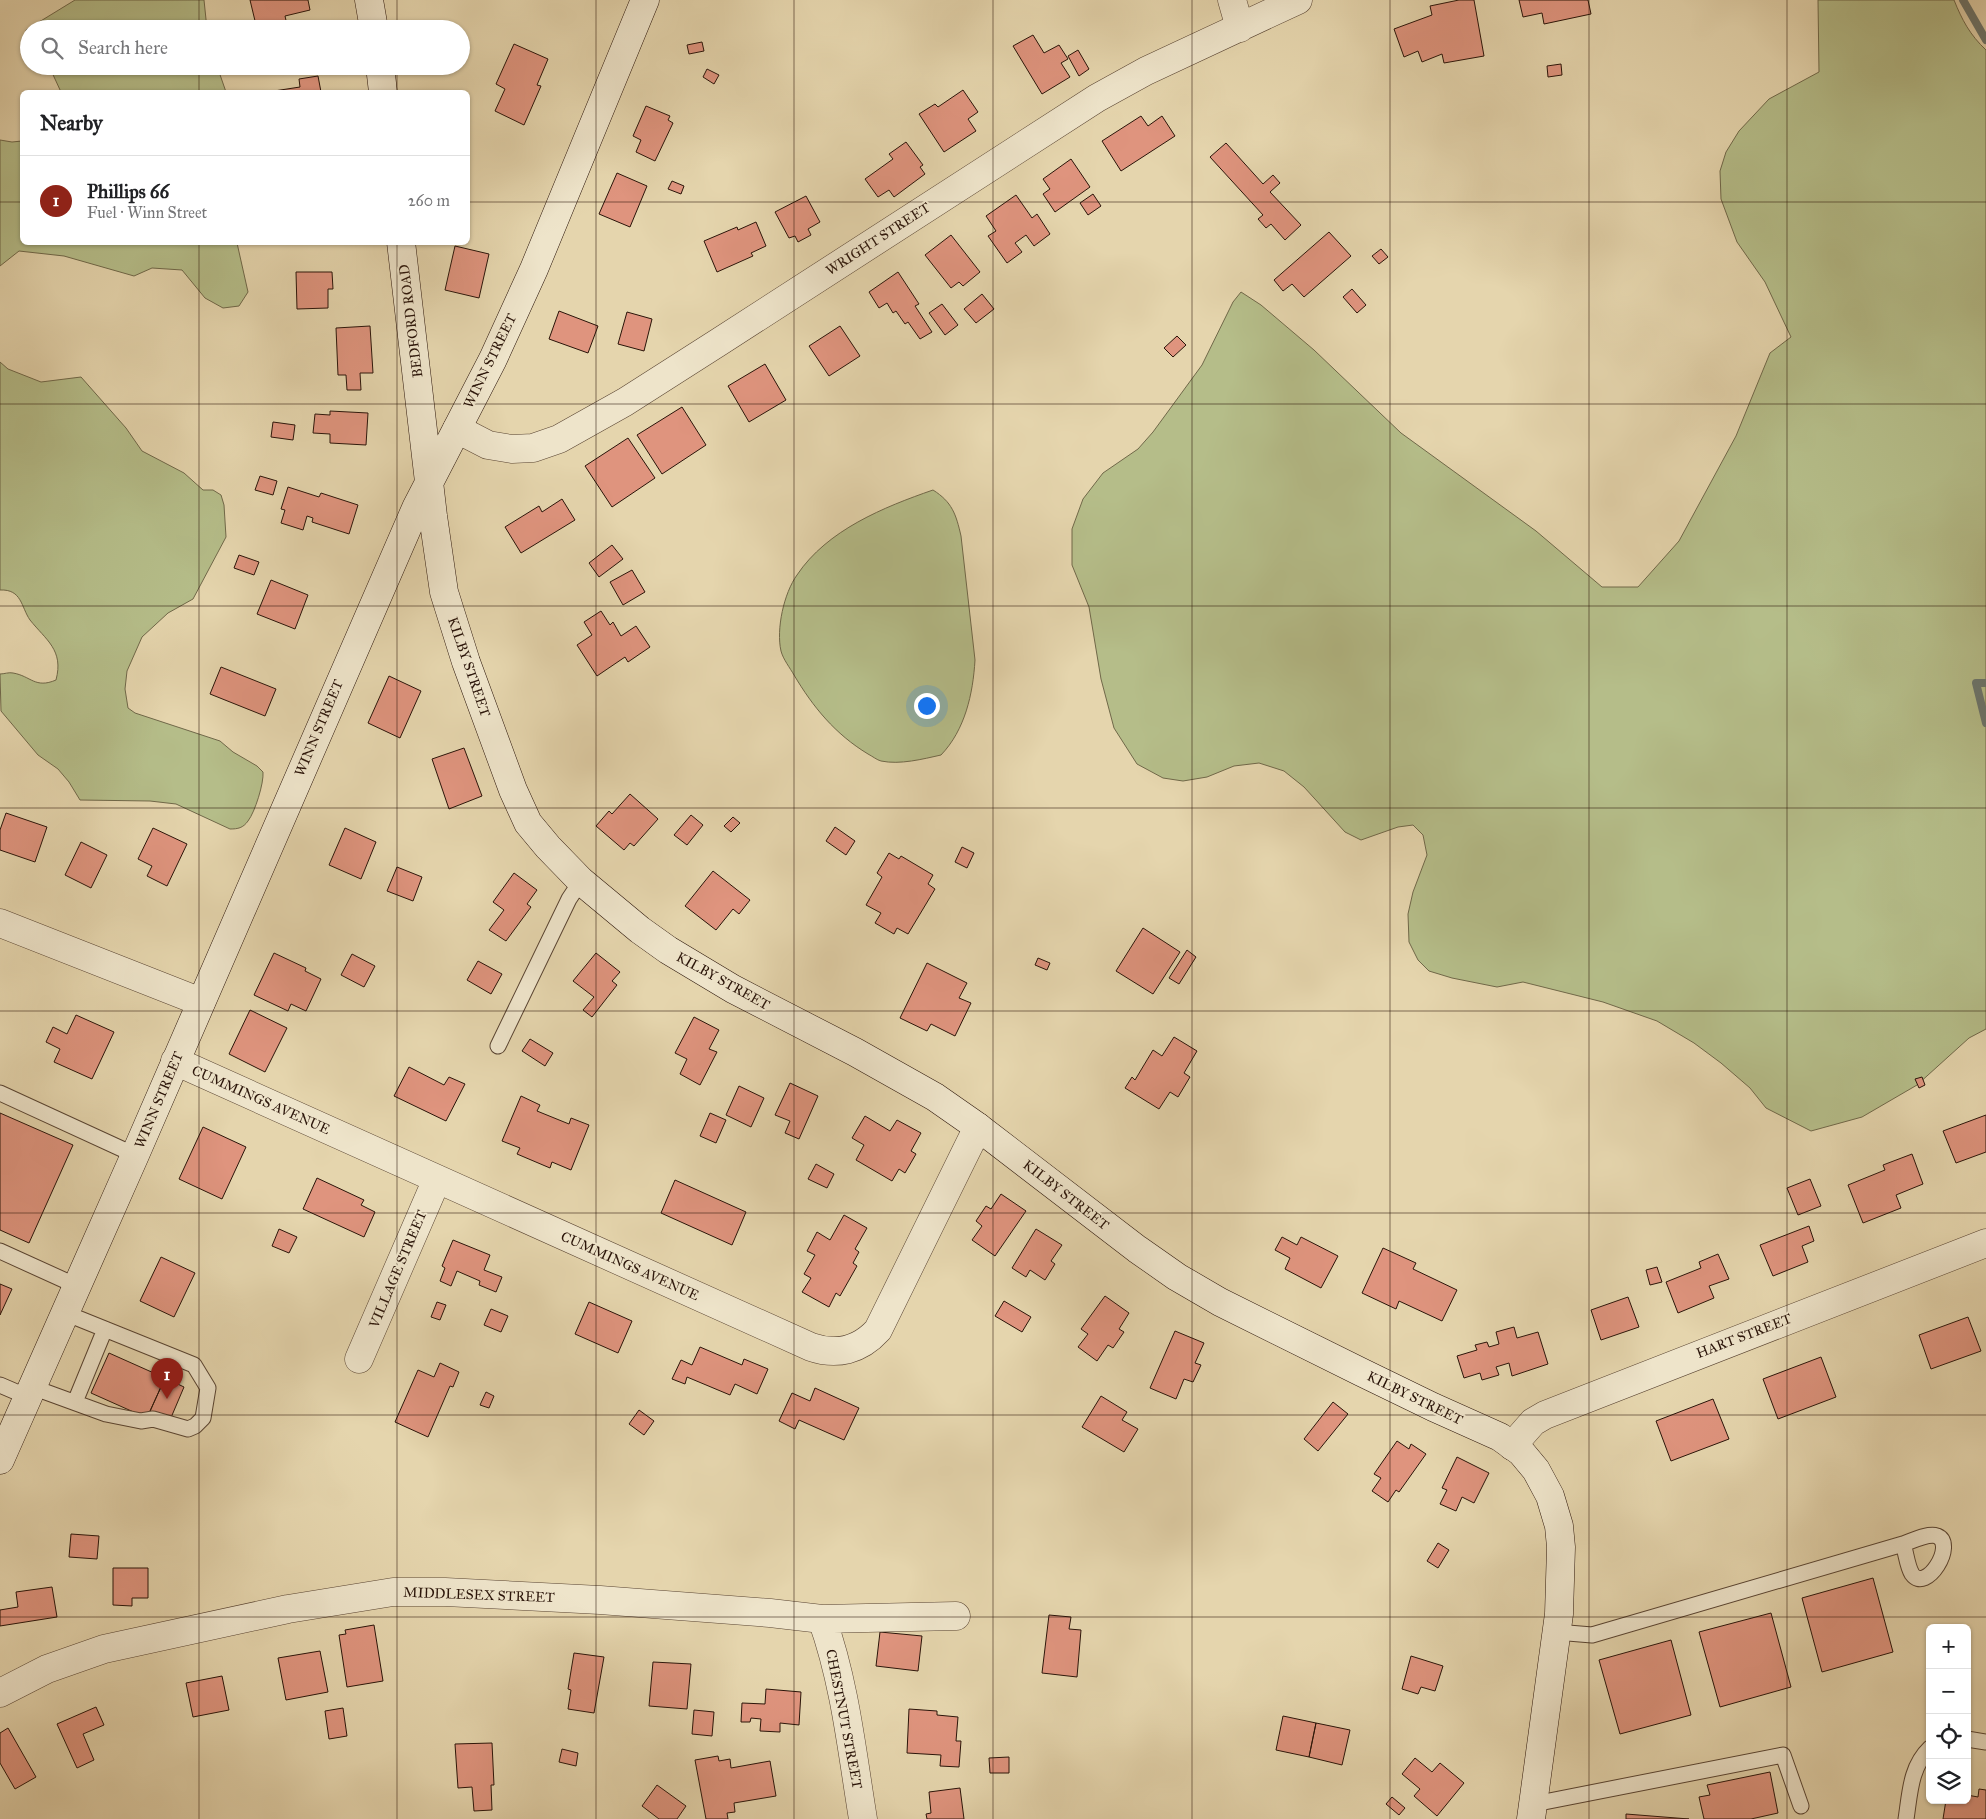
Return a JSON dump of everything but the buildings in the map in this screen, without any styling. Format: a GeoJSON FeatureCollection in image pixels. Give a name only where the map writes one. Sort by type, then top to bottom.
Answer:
{"type":"FeatureCollection","features":[{"type":"Feature","properties":{"kind":"street"},"geometry":{"type":"LineString","coordinates":[[369,0],[372,20]]}},
{"type":"Feature","properties":{"kind":"street","name":"WINN STREET"},"geometry":{"type":"LineString","coordinates":[[0,1460],[135,1155],[356,641],[416,508],[493,359],[534,269],[646,0]]}},
{"type":"Feature","properties":{"kind":"street"},"geometry":{"type":"LineString","coordinates":[[1232,0],[1240,28]]}},
{"type":"Feature","properties":{"kind":"street","name":"WRIGHT STREET"},"geometry":{"type":"LineString","coordinates":[[457,429],[488,445],[512,449],[533,448],[559,439],[625,402],[1097,98],[1146,71],[1298,0]]}},
{"type":"Feature","properties":{"kind":"street"},"geometry":{"type":"LineString","coordinates":[[381,75],[383,90]]}},
{"type":"Feature","properties":{"kind":"street","name":"BEDFORD ROAD"},"geometry":{"type":"LineString","coordinates":[[402,245],[430,482]]}},
{"type":"Feature","properties":{"kind":"street","name":"KILBY STREET"},"geometry":{"type":"LineString","coordinates":[[430,482],[444,592],[463,653],[520,807],[536,834],[581,881],[640,930],[695,967],[935,1097],[978,1127],[1137,1249],[1177,1277],[1220,1302],[1500,1438],[1528,1460],[1542,1480],[1554,1508],[1559,1526],[1561,1578],[1556,1632],[1532,1811]]}},
{"type":"Feature","properties":{"kind":"street"},"geometry":{"type":"LineString","coordinates":[[0,923],[201,1002]]}},
{"type":"Feature","properties":{"kind":"street","name":"CUMMINGS AVENUE"},"geometry":{"type":"LineString","coordinates":[[175,1061],[811,1347],[829,1352],[838,1352],[856,1347],[878,1330],[978,1127]]}},
{"type":"Feature","properties":{"kind":"street","name":"VILLAGE STREET"},"geometry":{"type":"LineString","coordinates":[[359,1359],[436,1179]]}},
{"type":"Feature","properties":{"kind":"street","name":"HART STREET"},"geometry":{"type":"LineString","coordinates":[[1512,1446],[1533,1422],[1545,1415],[1986,1242]]}},
{"type":"Feature","properties":{"kind":"street","name":"MIDDLESEX STREET"},"geometry":{"type":"LineString","coordinates":[[0,1693],[46,1669],[104,1649],[288,1609],[393,1592],[435,1592],[600,1600],[770,1613],[822,1619],[956,1616]]}},
{"type":"Feature","properties":{"kind":"street","name":"CHESTNUT STREET"},"geometry":{"type":"LineString","coordinates":[[822,1619],[834,1654],[841,1687],[863,1819]]}},
{"type":"Feature","properties":{"kind":"lane"},"geometry":{"type":"LineString","coordinates":[[498,1046],[569,899],[581,881]]}},
{"type":"Feature","properties":{"kind":"lane"},"geometry":{"type":"LineString","coordinates":[[0,1093],[135,1155]]}},
{"type":"Feature","properties":{"kind":"lane"},"geometry":{"type":"LineString","coordinates":[[0,1251],[77,1286]]}},
{"type":"Feature","properties":{"kind":"lane"},"geometry":{"type":"LineString","coordinates":[[0,1385],[75,1402],[106,1414],[141,1421],[153,1419],[188,1429],[196,1426],[203,1418],[208,1388],[194,1365],[65,1313]]}},
{"type":"Feature","properties":{"kind":"lane"},"geometry":{"type":"LineString","coordinates":[[75,1402],[104,1329]]}},
{"type":"Feature","properties":{"kind":"lane"},"geometry":{"type":"LineString","coordinates":[[1556,1632],[1592,1635],[1903,1544]]}},
{"type":"Feature","properties":{"kind":"lane"},"geometry":{"type":"LineString","coordinates":[[1971,1740],[1986,1742]]}},
{"type":"Feature","properties":{"kind":"lane"},"geometry":{"type":"LineString","coordinates":[[1906,1819],[1914,1770],[1918,1761],[1926,1752]]}},
{"type":"Feature","properties":{"kind":"lane"},"geometry":{"type":"LineString","coordinates":[[1532,1811],[1783,1755],[1800,1806]]}},
{"type":"Feature","properties":{"kind":"green space"},"geometry":{"type":"Polygon","coordinates":[[[75,0],[204,0],[206,20],[42,20],[75,0]]]}},
{"type":"Feature","properties":{"kind":"green space"},"geometry":{"type":"Polygon","coordinates":[[[1818,0],[1954,0],[1967,27],[1986,50],[1986,1029],[1969,1038],[1917,1085],[1862,1117],[1811,1131],[1766,1108],[1750,1088],[1721,1063],[1694,1043],[1657,1021],[1603,1002],[1523,982],[1497,987],[1452,978],[1429,971],[1418,960],[1409,942],[1408,914],[1413,892],[1427,855],[1423,835],[1413,825],[1398,827],[1361,840],[1345,832],[1304,787],[1284,771],[1259,763],[1234,766],[1207,777],[1183,781],[1163,778],[1137,764],[1114,728],[1101,679],[1089,607],[1072,565],[1072,529],[1083,499],[1103,473],[1138,449],[1153,432],[1202,365],[1233,302],[1241,292],[1261,305],[1314,350],[1401,433],[1536,531],[1602,587],[1638,587],[1679,541],[1736,436],[1770,353],[1791,337],[1765,282],[1737,242],[1721,199],[1720,171],[1726,152],[1739,131],[1769,99],[1819,72],[1818,0]]]}},
{"type":"Feature","properties":{"kind":"green space"},"geometry":{"type":"Polygon","coordinates":[[[53,75],[220,75],[225,90],[60,90],[53,75]]]}},
{"type":"Feature","properties":{"kind":"green space"},"geometry":{"type":"Polygon","coordinates":[[[0,140],[20,141],[20,245],[237,245],[248,292],[239,306],[223,308],[205,298],[182,270],[152,268],[134,276],[64,256],[19,251],[0,266],[0,140]]]}},
{"type":"Feature","properties":{"kind":"green space"},"geometry":{"type":"Polygon","coordinates":[[[0,362],[8,369],[41,382],[81,377],[126,428],[142,451],[184,473],[203,490],[213,490],[221,495],[224,505],[226,537],[193,599],[168,613],[142,637],[127,671],[125,689],[128,708],[135,713],[220,741],[263,772],[261,790],[256,804],[251,817],[242,827],[230,829],[176,804],[150,801],[80,800],[58,769],[38,755],[1,711],[0,674],[13,673],[38,683],[49,682],[56,680],[58,661],[52,646],[30,620],[17,596],[13,592],[0,590],[0,362]]]}},
{"type":"Feature","properties":{"kind":"green space"},"geometry":{"type":"Polygon","coordinates":[[[933,490],[949,504],[957,521],[961,536],[975,660],[970,698],[962,723],[941,755],[904,762],[881,761],[856,746],[835,729],[801,687],[781,651],[780,622],[782,611],[788,591],[797,575],[809,559],[824,545],[840,533],[876,512],[933,490]]]}},
{"type":"Feature","properties":{"kind":"waterway"},"geometry":{"type":"LineString","coordinates":[[1963,0],[1986,40]]}},
{"type":"Feature","properties":{"kind":"waterway"},"geometry":{"type":"LineString","coordinates":[[1986,683],[1976,683],[1986,723]]}},
{"type":"Feature","properties":{"kind":"place","name":"Phillips 66"},"geometry":{"type":"Point","coordinates":[167,1399]}}]}
